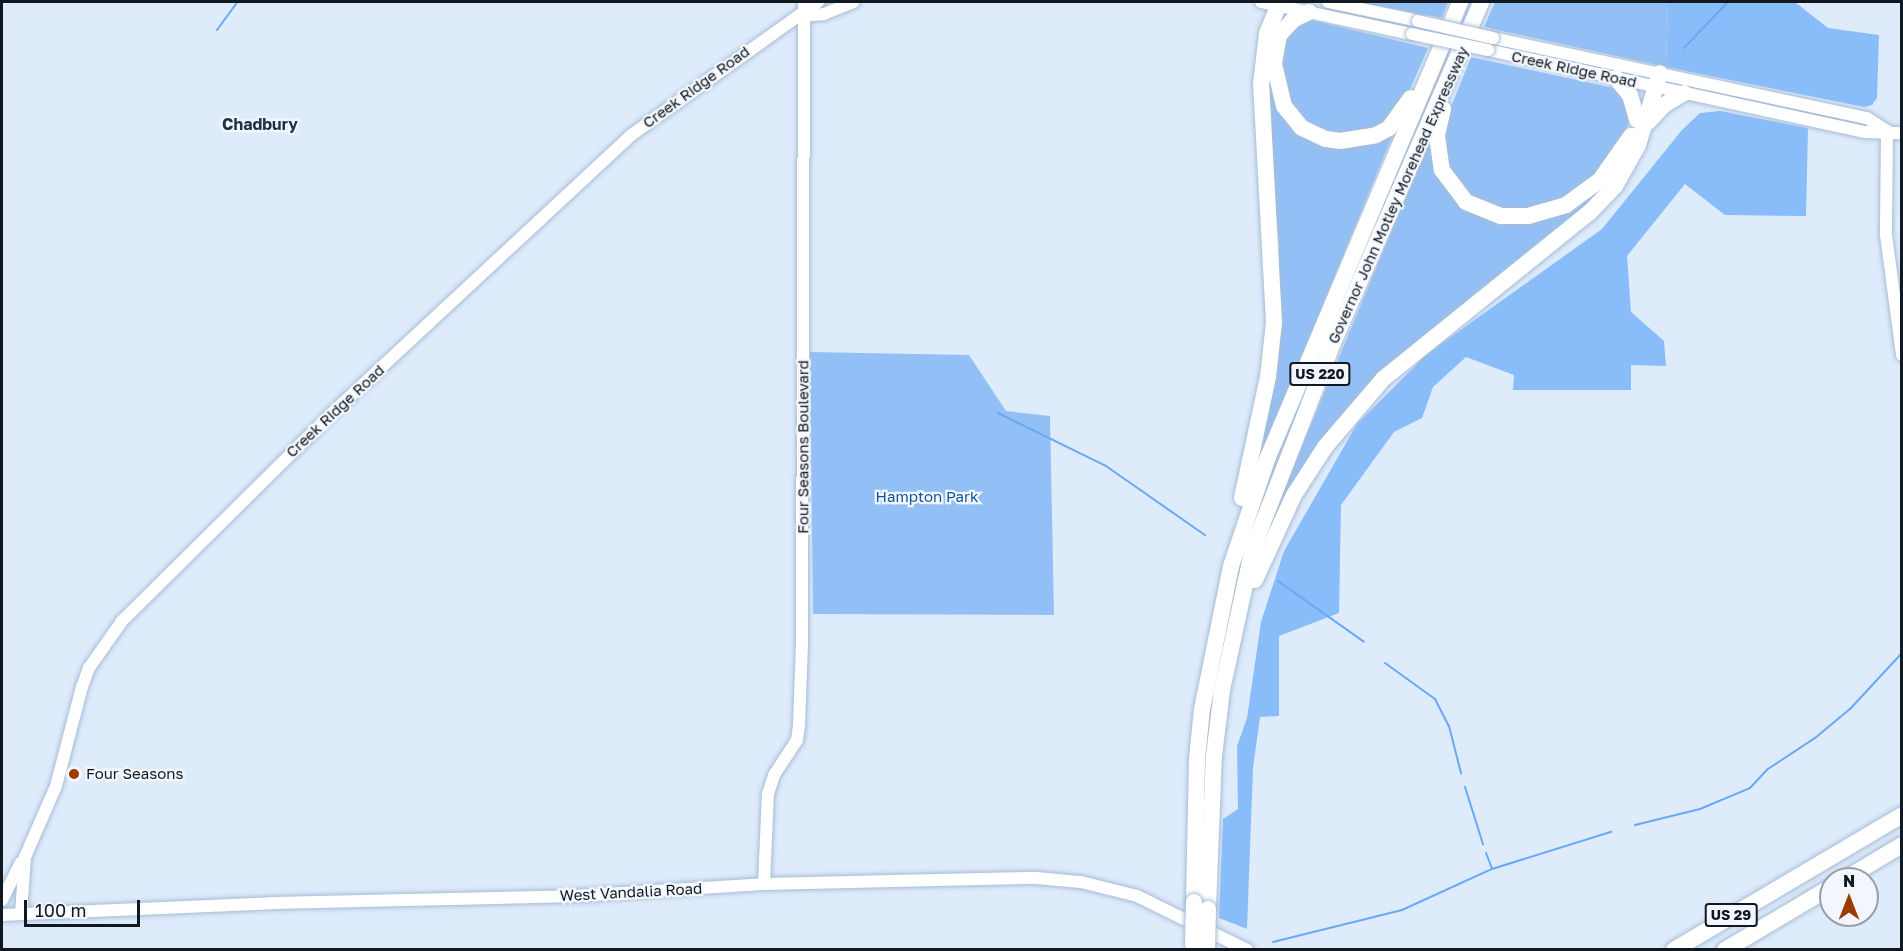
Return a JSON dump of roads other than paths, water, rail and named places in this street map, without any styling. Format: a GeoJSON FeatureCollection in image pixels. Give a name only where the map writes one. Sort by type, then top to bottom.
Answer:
{"type":"FeatureCollection","features":[{"type":"Feature","properties":{"kind":"highway","name":"Governor John Motley Morehead Expressway"},"geometry":{"type":"LineString","coordinates":[[1200,948],[1202,709],[1231,566],[1268,458],[1460,2]]}},
{"type":"Feature","properties":{"kind":"highway","name":"Governor John Motley Morehead Expressway"},"geometry":{"type":"LineString","coordinates":[[1201,905],[1222,690],[1245,579],[1271,495],[1481,2]]}},
{"type":"Feature","properties":{"kind":"highway"},"geometry":{"type":"LineString","coordinates":[[1231,566],[1231,544],[1251,463],[1274,322],[1273,238],[1261,124],[1267,33],[1273,3]]}},
{"type":"Feature","properties":{"kind":"highway"},"geometry":{"type":"LineString","coordinates":[[1310,12],[1294,19],[1279,35],[1274,64],[1284,106],[1302,128],[1314,135],[1340,141],[1389,128],[1432,67]]}},
{"type":"Feature","properties":{"kind":"highway"},"geometry":{"type":"LineString","coordinates":[[1452,70],[1437,136],[1442,170],[1466,202],[1488,213],[1528,216],[1566,205],[1599,180],[1620,156],[1640,125],[1656,111],[1684,93]]}},
{"type":"Feature","properties":{"kind":"highway"},"geometry":{"type":"LineString","coordinates":[[1616,78],[1630,95],[1640,125]]}},
{"type":"Feature","properties":{"kind":"highway"},"geometry":{"type":"LineString","coordinates":[[1222,690],[1266,549],[1325,447],[1383,379],[1589,213],[1615,186],[1640,125],[1654,79]]}},
{"type":"Feature","properties":{"kind":"highway","name":"US 29"},"geometry":{"type":"LineString","coordinates":[[1674,950],[1902,815]]}},
{"type":"Feature","properties":{"kind":"highway"},"geometry":{"type":"LineString","coordinates":[[1865,867],[1902,845]]}},
{"type":"Feature","properties":{"kind":"highway","name":"US 29"},"geometry":{"type":"LineString","coordinates":[[1725,950],[1819,894]]}},
{"type":"Feature","properties":{"kind":"main road","name":"Four Seasons Boulevard"},"geometry":{"type":"LineString","coordinates":[[764,884],[768,794],[774,775],[797,740],[802,644],[802,16],[804,2]]}},
{"type":"Feature","properties":{"kind":"main road","name":"Creek Ridge Road"},"geometry":{"type":"LineString","coordinates":[[21,914],[25,857],[56,786],[89,668],[122,621],[330,415],[630,136],[750,47],[802,16],[818,2]]}},
{"type":"Feature","properties":{"kind":"main road","name":"Creek Ridge Road"},"geometry":{"type":"LineString","coordinates":[[802,16],[824,14],[854,2]]}},
{"type":"Feature","properties":{"kind":"main road","name":"Creek Ridge Road"},"geometry":{"type":"LineString","coordinates":[[1329,2],[1493,38],[1654,79],[1867,118],[1887,130]]}},
{"type":"Feature","properties":{"kind":"main road","name":"Creek Ridge Road"},"geometry":{"type":"LineString","coordinates":[[1273,3],[1616,78],[1654,79],[1684,93],[1865,132],[1887,130],[1902,133]]}},
{"type":"Feature","properties":{"kind":"main road"},"geometry":{"type":"LineString","coordinates":[[1887,130],[1886,235],[1902,355]]}},
{"type":"Feature","properties":{"kind":"main road"},"geometry":{"type":"LineString","coordinates":[[2,900],[25,857]]}},
{"type":"Feature","properties":{"kind":"main road","name":"West Vandalia Road"},"geometry":{"type":"LineString","coordinates":[[2,915],[272,903],[575,896],[764,884],[1036,878],[1081,882],[1137,896],[1247,950]]}},
{"type":"Feature","properties":{"kind":"waterway"},"geometry":{"type":"LineString","coordinates":[[217,30],[237,2]]}},
{"type":"Feature","properties":{"kind":"waterway"},"geometry":{"type":"LineString","coordinates":[[1684,48],[1728,2]]}},
{"type":"Feature","properties":{"kind":"waterway"},"geometry":{"type":"LineString","coordinates":[[998,413],[1106,466],[1205,535]]}},
{"type":"Feature","properties":{"kind":"waterway"},"geometry":{"type":"LineString","coordinates":[[1278,581],[1364,642]]}},
{"type":"Feature","properties":{"kind":"waterway"},"geometry":{"type":"LineString","coordinates":[[1635,825],[1700,809],[1750,788],[1768,769],[1815,738],[1851,708],[1902,653]]}},
{"type":"Feature","properties":{"kind":"waterway"},"geometry":{"type":"LineString","coordinates":[[1385,663],[1435,699],[1449,726],[1461,773]]}},
{"type":"Feature","properties":{"kind":"waterway"},"geometry":{"type":"LineString","coordinates":[[1465,787],[1483,844]]}},
{"type":"Feature","properties":{"kind":"waterway"},"geometry":{"type":"LineString","coordinates":[[1273,942],[1402,910],[1492,869],[1611,832]]}},
{"type":"Feature","properties":{"kind":"waterway"},"geometry":{"type":"LineString","coordinates":[[1486,853],[1492,869]]}},
{"type":"Feature","properties":{"kind":"place","name":"Four Seasons"},"geometry":{"type":"Point","coordinates":[74,774]}},
{"type":"Feature","properties":{"kind":"district","name":"Chadbury"},"geometry":{"type":"Point","coordinates":[260,124]}},
{"type":"Feature","properties":{"kind":"park label","name":"Hampton Park"},"geometry":{"type":"Point","coordinates":[927,497]}}]}
